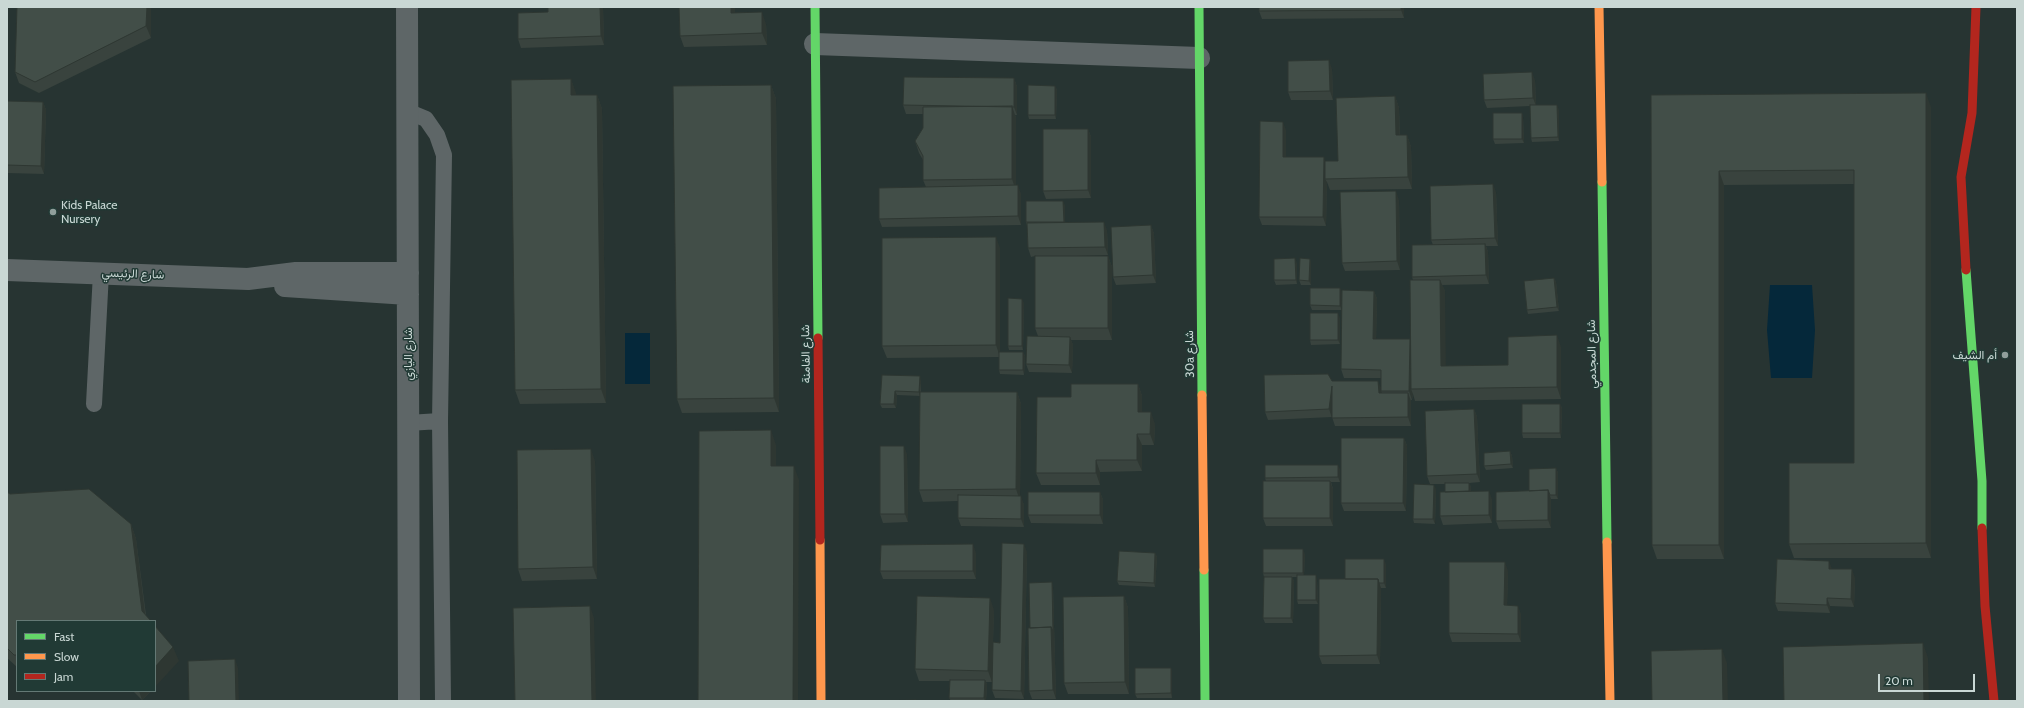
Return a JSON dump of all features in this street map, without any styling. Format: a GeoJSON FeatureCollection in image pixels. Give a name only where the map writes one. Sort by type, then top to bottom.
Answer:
{"type":"FeatureCollection","features":[{"type":"Feature","properties":{"kind":"street","name":"شارع اليازي"},"geometry":{"type":"LineString","coordinates":[[407,7],[410,701]]}},
{"type":"Feature","properties":{"kind":"street","name":"شارع الفامنة"},"geometry":{"type":"LineString","coordinates":[[815,7],[821,701]]}},
{"type":"Feature","properties":{"kind":"street","name":"30a شارع"},"geometry":{"type":"LineString","coordinates":[[1199,7],[1205,701]]}},
{"type":"Feature","properties":{"kind":"street","name":"شارع المجدمي"},"geometry":{"type":"LineString","coordinates":[[1599,7],[1610,701]]}},
{"type":"Feature","properties":{"kind":"street"},"geometry":{"type":"LineString","coordinates":[[1976,7],[1972,113],[1961,177],[1961,196],[1982,481],[1982,544],[1985,606],[1994,701]]}},
{"type":"Feature","properties":{"kind":"street"},"geometry":{"type":"LineString","coordinates":[[815,44],[1199,58]]}},
{"type":"Feature","properties":{"kind":"street","name":"شارع الرئيسي"},"geometry":{"type":"LineString","coordinates":[[7,270],[259,279],[296,273],[408,273]]}},
{"type":"Feature","properties":{"kind":"street","name":"شارع الرئيسي"},"geometry":{"type":"LineString","coordinates":[[259,279],[286,286],[408,294]]}},
{"type":"Feature","properties":{"kind":"lane"},"geometry":{"type":"LineString","coordinates":[[408,112],[426,119],[437,135],[444,155],[440,421],[443,701]]}},
{"type":"Feature","properties":{"kind":"lane"},"geometry":{"type":"LineString","coordinates":[[94,404],[101,273]]}},
{"type":"Feature","properties":{"kind":"lane"},"geometry":{"type":"LineString","coordinates":[[408,423],[440,421]]}},
{"type":"Feature","properties":{"kind":"water"},"geometry":{"type":"Polygon","coordinates":[[[1770,285],[1812,285],[1815,330],[1812,378],[1771,378],[1767,330],[1770,285]]]}},
{"type":"Feature","properties":{"kind":"water"},"geometry":{"type":"Polygon","coordinates":[[[625,333],[650,333],[650,384],[625,384],[625,333]]]}},
{"type":"Feature","properties":{"kind":"building"},"geometry":{"type":"Polygon","coordinates":[[[17,7],[147,7],[146,26],[35,82],[15,72],[17,7]]]}},
{"type":"Feature","properties":{"kind":"building"},"geometry":{"type":"Polygon","coordinates":[[[548,7],[600,7],[601,36],[518,39],[518,13],[548,12],[548,7]]]}},
{"type":"Feature","properties":{"kind":"building"},"geometry":{"type":"Polygon","coordinates":[[[679,7],[731,7],[731,13],[762,12],[762,33],[680,36],[679,7]]]}},
{"type":"Feature","properties":{"kind":"building"},"geometry":{"type":"Polygon","coordinates":[[[1259,7],[1401,7],[1401,10],[1259,11],[1259,7]]]}},
{"type":"Feature","properties":{"kind":"building"},"geometry":{"type":"Polygon","coordinates":[[[1329,60],[1330,91],[1288,92],[1288,61],[1329,60]]]}},
{"type":"Feature","properties":{"kind":"building"},"geometry":{"type":"Polygon","coordinates":[[[1532,72],[1533,98],[1484,100],[1483,74],[1532,72]]]}},
{"type":"Feature","properties":{"kind":"building"},"geometry":{"type":"Polygon","coordinates":[[[904,77],[1014,78],[1014,107],[903,105],[904,77]]]}},
{"type":"Feature","properties":{"kind":"building"},"geometry":{"type":"Polygon","coordinates":[[[571,79],[571,95],[597,95],[601,389],[515,390],[511,80],[571,79]]]}},
{"type":"Feature","properties":{"kind":"building"},"geometry":{"type":"Polygon","coordinates":[[[771,85],[774,398],[677,399],[673,86],[771,85]]]}},
{"type":"Feature","properties":{"kind":"building"},"geometry":{"type":"Polygon","coordinates":[[[1028,85],[1055,86],[1055,115],[1028,115],[1028,85]]]}},
{"type":"Feature","properties":{"kind":"building"},"geometry":{"type":"Polygon","coordinates":[[[1926,93],[1926,543],[1789,544],[1789,463],[1854,463],[1854,170],[1719,171],[1719,545],[1652,545],[1651,95],[1926,93]]]}},
{"type":"Feature","properties":{"kind":"building"},"geometry":{"type":"Polygon","coordinates":[[[1395,96],[1396,135],[1407,135],[1408,177],[1325,179],[1325,161],[1338,161],[1336,98],[1395,96]]]}},
{"type":"Feature","properties":{"kind":"building"},"geometry":{"type":"Polygon","coordinates":[[[7,101],[43,102],[41,166],[7,165],[7,101]]]}},
{"type":"Feature","properties":{"kind":"building"},"geometry":{"type":"Polygon","coordinates":[[[1530,105],[1557,105],[1558,137],[1531,138],[1530,105]]]}},
{"type":"Feature","properties":{"kind":"building"},"geometry":{"type":"Polygon","coordinates":[[[1012,106],[1012,179],[923,180],[923,156],[915,141],[923,128],[923,107],[1012,106]]]}},
{"type":"Feature","properties":{"kind":"building"},"geometry":{"type":"Polygon","coordinates":[[[1493,113],[1522,113],[1522,139],[1493,139],[1493,113]]]}},
{"type":"Feature","properties":{"kind":"building"},"geometry":{"type":"Polygon","coordinates":[[[1260,121],[1283,122],[1283,157],[1324,157],[1323,217],[1259,217],[1260,121]]]}},
{"type":"Feature","properties":{"kind":"building"},"geometry":{"type":"Polygon","coordinates":[[[1043,129],[1088,129],[1088,190],[1043,191],[1043,129]]]}},
{"type":"Feature","properties":{"kind":"building"},"geometry":{"type":"Polygon","coordinates":[[[1493,184],[1495,238],[1431,240],[1430,186],[1493,184]]]}},
{"type":"Feature","properties":{"kind":"building"},"geometry":{"type":"Polygon","coordinates":[[[1018,185],[1018,216],[879,219],[879,188],[1018,185]]]}},
{"type":"Feature","properties":{"kind":"building"},"geometry":{"type":"Polygon","coordinates":[[[1396,191],[1397,261],[1342,263],[1340,192],[1396,191]]]}},
{"type":"Feature","properties":{"kind":"building"},"geometry":{"type":"Polygon","coordinates":[[[1026,201],[1063,201],[1064,222],[1026,222],[1026,201]]]}},
{"type":"Feature","properties":{"kind":"building"},"geometry":{"type":"Polygon","coordinates":[[[1104,222],[1105,247],[1028,248],[1027,223],[1104,222]]]}},
{"type":"Feature","properties":{"kind":"building"},"geometry":{"type":"Polygon","coordinates":[[[1151,225],[1153,275],[1113,277],[1111,227],[1151,225]]]}},
{"type":"Feature","properties":{"kind":"building"},"geometry":{"type":"Polygon","coordinates":[[[996,237],[996,345],[882,346],[882,238],[996,237]]]}},
{"type":"Feature","properties":{"kind":"building"},"geometry":{"type":"Polygon","coordinates":[[[1485,244],[1486,275],[1412,277],[1412,245],[1485,244]]]}},
{"type":"Feature","properties":{"kind":"building"},"geometry":{"type":"Polygon","coordinates":[[[1035,256],[1108,256],[1108,328],[1035,328],[1035,256]]]}},
{"type":"Feature","properties":{"kind":"building"},"geometry":{"type":"Polygon","coordinates":[[[1295,258],[1296,280],[1274,280],[1274,259],[1295,258]]]}},
{"type":"Feature","properties":{"kind":"building"},"geometry":{"type":"Polygon","coordinates":[[[1300,258],[1310,259],[1309,281],[1299,280],[1300,258]]]}},
{"type":"Feature","properties":{"kind":"building"},"geometry":{"type":"Polygon","coordinates":[[[1554,278],[1557,307],[1527,310],[1524,281],[1554,278]]]}},
{"type":"Feature","properties":{"kind":"building"},"geometry":{"type":"Polygon","coordinates":[[[1410,280],[1440,280],[1441,366],[1508,365],[1508,337],[1557,335],[1557,387],[1411,389],[1410,280]]]}},
{"type":"Feature","properties":{"kind":"building"},"geometry":{"type":"Polygon","coordinates":[[[1310,288],[1340,288],[1340,306],[1310,305],[1310,288]]]}},
{"type":"Feature","properties":{"kind":"building"},"geometry":{"type":"Polygon","coordinates":[[[1342,290],[1374,291],[1373,339],[1410,339],[1409,391],[1381,391],[1381,370],[1341,369],[1342,290]]]}},
{"type":"Feature","properties":{"kind":"building"},"geometry":{"type":"Polygon","coordinates":[[[1008,298],[1022,299],[1022,346],[1008,346],[1008,298]]]}},
{"type":"Feature","properties":{"kind":"building"},"geometry":{"type":"Polygon","coordinates":[[[1310,313],[1338,313],[1338,340],[1310,340],[1310,313]]]}},
{"type":"Feature","properties":{"kind":"building"},"geometry":{"type":"Polygon","coordinates":[[[1027,336],[1070,337],[1069,365],[1026,364],[1027,336]]]}},
{"type":"Feature","properties":{"kind":"building"},"geometry":{"type":"Polygon","coordinates":[[[999,352],[1023,352],[1023,370],[999,370],[999,352]]]}},
{"type":"Feature","properties":{"kind":"building"},"geometry":{"type":"Polygon","coordinates":[[[1328,374],[1332,381],[1378,381],[1379,393],[1408,393],[1408,417],[1332,418],[1332,386],[1329,409],[1265,412],[1264,375],[1328,374]]]}},
{"type":"Feature","properties":{"kind":"building"},"geometry":{"type":"Polygon","coordinates":[[[882,375],[920,376],[919,392],[895,391],[894,404],[880,404],[882,375]]]}},
{"type":"Feature","properties":{"kind":"building"},"geometry":{"type":"Polygon","coordinates":[[[1071,384],[1138,384],[1138,412],[1151,412],[1150,434],[1137,434],[1137,460],[1096,460],[1096,473],[1036,473],[1037,397],[1071,397],[1071,384]]]}},
{"type":"Feature","properties":{"kind":"building"},"geometry":{"type":"Polygon","coordinates":[[[920,392],[1017,392],[1016,489],[919,490],[920,392]]]}},
{"type":"Feature","properties":{"kind":"building"},"geometry":{"type":"Polygon","coordinates":[[[1522,404],[1560,404],[1560,433],[1522,433],[1522,404]]]}},
{"type":"Feature","properties":{"kind":"building"},"geometry":{"type":"Polygon","coordinates":[[[1474,409],[1477,474],[1427,476],[1425,411],[1474,409]]]}},
{"type":"Feature","properties":{"kind":"building"},"geometry":{"type":"Polygon","coordinates":[[[771,430],[771,466],[794,466],[793,701],[698,701],[699,431],[771,430]]]}},
{"type":"Feature","properties":{"kind":"building"},"geometry":{"type":"Polygon","coordinates":[[[1341,438],[1404,438],[1403,503],[1341,503],[1341,438]]]}},
{"type":"Feature","properties":{"kind":"building"},"geometry":{"type":"Polygon","coordinates":[[[880,446],[904,446],[905,514],[880,514],[880,446]]]}},
{"type":"Feature","properties":{"kind":"building"},"geometry":{"type":"Polygon","coordinates":[[[591,449],[593,567],[518,569],[517,450],[591,449]]]}},
{"type":"Feature","properties":{"kind":"building"},"geometry":{"type":"Polygon","coordinates":[[[1510,451],[1511,464],[1484,466],[1484,453],[1510,451]]]}},
{"type":"Feature","properties":{"kind":"building"},"geometry":{"type":"Polygon","coordinates":[[[1265,465],[1338,465],[1338,477],[1265,478],[1265,465]]]}},
{"type":"Feature","properties":{"kind":"building"},"geometry":{"type":"Polygon","coordinates":[[[1556,468],[1556,495],[1550,495],[1548,490],[1529,491],[1529,469],[1556,468]]]}},
{"type":"Feature","properties":{"kind":"building"},"geometry":{"type":"Polygon","coordinates":[[[1263,481],[1330,481],[1330,518],[1263,518],[1263,481]]]}},
{"type":"Feature","properties":{"kind":"building"},"geometry":{"type":"Polygon","coordinates":[[[1445,483],[1469,483],[1469,491],[1445,492],[1445,483]]]}},
{"type":"Feature","properties":{"kind":"building"},"geometry":{"type":"Polygon","coordinates":[[[1414,484],[1434,485],[1433,519],[1413,519],[1414,484]]]}},
{"type":"Feature","properties":{"kind":"building"},"geometry":{"type":"Polygon","coordinates":[[[89,489],[131,524],[142,611],[150,620],[16,620],[16,655],[14,655],[7,648],[7,492],[10,494],[89,489]]]}},
{"type":"Feature","properties":{"kind":"building"},"geometry":{"type":"Polygon","coordinates":[[[1548,490],[1548,520],[1496,521],[1496,492],[1548,490]]]}},
{"type":"Feature","properties":{"kind":"building"},"geometry":{"type":"Polygon","coordinates":[[[1489,491],[1489,515],[1440,516],[1440,492],[1489,491]]]}},
{"type":"Feature","properties":{"kind":"building"},"geometry":{"type":"Polygon","coordinates":[[[1028,492],[1100,492],[1100,515],[1028,515],[1028,492]]]}},
{"type":"Feature","properties":{"kind":"building"},"geometry":{"type":"Polygon","coordinates":[[[958,495],[1021,496],[1021,519],[958,518],[958,495]]]}},
{"type":"Feature","properties":{"kind":"building"},"geometry":{"type":"Polygon","coordinates":[[[1002,543],[1024,544],[1021,691],[992,690],[993,642],[1000,643],[1002,543]]]}},
{"type":"Feature","properties":{"kind":"building"},"geometry":{"type":"Polygon","coordinates":[[[973,544],[973,571],[880,571],[881,545],[973,544]]]}},
{"type":"Feature","properties":{"kind":"building"},"geometry":{"type":"Polygon","coordinates":[[[1263,549],[1303,549],[1303,573],[1263,573],[1263,549]]]}},
{"type":"Feature","properties":{"kind":"building"},"geometry":{"type":"Polygon","coordinates":[[[1119,551],[1155,553],[1154,583],[1117,581],[1119,551]]]}},
{"type":"Feature","properties":{"kind":"building"},"geometry":{"type":"Polygon","coordinates":[[[1345,559],[1384,559],[1384,583],[1379,583],[1378,579],[1345,579],[1345,559]]]}},
{"type":"Feature","properties":{"kind":"building"},"geometry":{"type":"Polygon","coordinates":[[[1777,559],[1829,561],[1829,569],[1852,569],[1851,599],[1827,598],[1827,605],[1775,603],[1777,559]]]}},
{"type":"Feature","properties":{"kind":"building"},"geometry":{"type":"Polygon","coordinates":[[[1449,562],[1505,562],[1504,605],[1518,606],[1518,634],[1449,633],[1449,562]]]}},
{"type":"Feature","properties":{"kind":"building"},"geometry":{"type":"Polygon","coordinates":[[[1297,575],[1316,575],[1316,600],[1297,600],[1297,575]]]}},
{"type":"Feature","properties":{"kind":"building"},"geometry":{"type":"Polygon","coordinates":[[[1264,577],[1292,577],[1291,618],[1263,618],[1264,577]]]}},
{"type":"Feature","properties":{"kind":"building"},"geometry":{"type":"Polygon","coordinates":[[[1319,579],[1378,579],[1377,655],[1319,656],[1319,579]]]}},
{"type":"Feature","properties":{"kind":"building"},"geometry":{"type":"Polygon","coordinates":[[[1052,582],[1053,631],[1051,627],[1030,628],[1029,583],[1052,582]]]}},
{"type":"Feature","properties":{"kind":"building"},"geometry":{"type":"Polygon","coordinates":[[[917,596],[990,598],[988,671],[915,669],[917,596]]]}},
{"type":"Feature","properties":{"kind":"building"},"geometry":{"type":"Polygon","coordinates":[[[1124,596],[1125,682],[1064,683],[1063,597],[1124,596]]]}},
{"type":"Feature","properties":{"kind":"building"},"geometry":{"type":"Polygon","coordinates":[[[590,606],[592,701],[515,701],[513,608],[590,606]]]}},
{"type":"Feature","properties":{"kind":"building"},"geometry":{"type":"Polygon","coordinates":[[[156,627],[173,647],[156,666],[156,627]]]}},
{"type":"Feature","properties":{"kind":"building"},"geometry":{"type":"Polygon","coordinates":[[[1051,627],[1053,690],[1029,691],[1028,628],[1051,627]]]}},
{"type":"Feature","properties":{"kind":"building"},"geometry":{"type":"Polygon","coordinates":[[[1923,643],[1924,701],[1784,701],[1783,647],[1923,643]]]}},
{"type":"Feature","properties":{"kind":"building"},"geometry":{"type":"Polygon","coordinates":[[[1722,649],[1723,701],[1652,701],[1651,651],[1722,649]]]}},
{"type":"Feature","properties":{"kind":"building"},"geometry":{"type":"Polygon","coordinates":[[[235,659],[236,701],[189,701],[188,661],[235,659]]]}},
{"type":"Feature","properties":{"kind":"building"},"geometry":{"type":"Polygon","coordinates":[[[1135,668],[1171,668],[1171,693],[1135,694],[1135,668]]]}},
{"type":"Feature","properties":{"kind":"building"},"geometry":{"type":"Polygon","coordinates":[[[950,680],[985,680],[984,698],[949,698],[950,680]]]}},
{"type":"Feature","properties":{"kind":"building"},"geometry":{"type":"Polygon","coordinates":[[[916,700],[916,701],[882,701],[916,700]]]}},
{"type":"Feature","properties":{"kind":"traffic: fast"},"geometry":{"type":"LineString","coordinates":[[815,7],[818,338]]}},
{"type":"Feature","properties":{"kind":"traffic: fast"},"geometry":{"type":"LineString","coordinates":[[1199,7],[1202,395]]}},
{"type":"Feature","properties":{"kind":"traffic: fast"},"geometry":{"type":"LineString","coordinates":[[1602,182],[1607,542]]}},
{"type":"Feature","properties":{"kind":"traffic: fast"},"geometry":{"type":"LineString","coordinates":[[1966,270],[1982,481],[1982,528]]}},
{"type":"Feature","properties":{"kind":"traffic: fast"},"geometry":{"type":"LineString","coordinates":[[1204,570],[1205,701]]}},
{"type":"Feature","properties":{"kind":"traffic: slow"},"geometry":{"type":"LineString","coordinates":[[1599,7],[1602,182]]}},
{"type":"Feature","properties":{"kind":"traffic: slow"},"geometry":{"type":"LineString","coordinates":[[1202,395],[1204,570]]}},
{"type":"Feature","properties":{"kind":"traffic: slow"},"geometry":{"type":"LineString","coordinates":[[820,540],[821,701]]}},
{"type":"Feature","properties":{"kind":"traffic: slow"},"geometry":{"type":"LineString","coordinates":[[1607,542],[1610,701]]}},
{"type":"Feature","properties":{"kind":"traffic: jam"},"geometry":{"type":"LineString","coordinates":[[1966,270],[1961,177],[1972,113],[1976,7]]}},
{"type":"Feature","properties":{"kind":"traffic: jam"},"geometry":{"type":"LineString","coordinates":[[818,338],[820,540]]}},
{"type":"Feature","properties":{"kind":"traffic: jam"},"geometry":{"type":"LineString","coordinates":[[1982,528],[1985,606],[1994,701]]}},
{"type":"Feature","properties":{"kind":"place","name":"Kids Palace Nursery"},"geometry":{"type":"Point","coordinates":[53,212]}},
{"type":"Feature","properties":{"kind":"place","name":"أم الشيف"},"geometry":{"type":"Point","coordinates":[2005,355]}}]}
